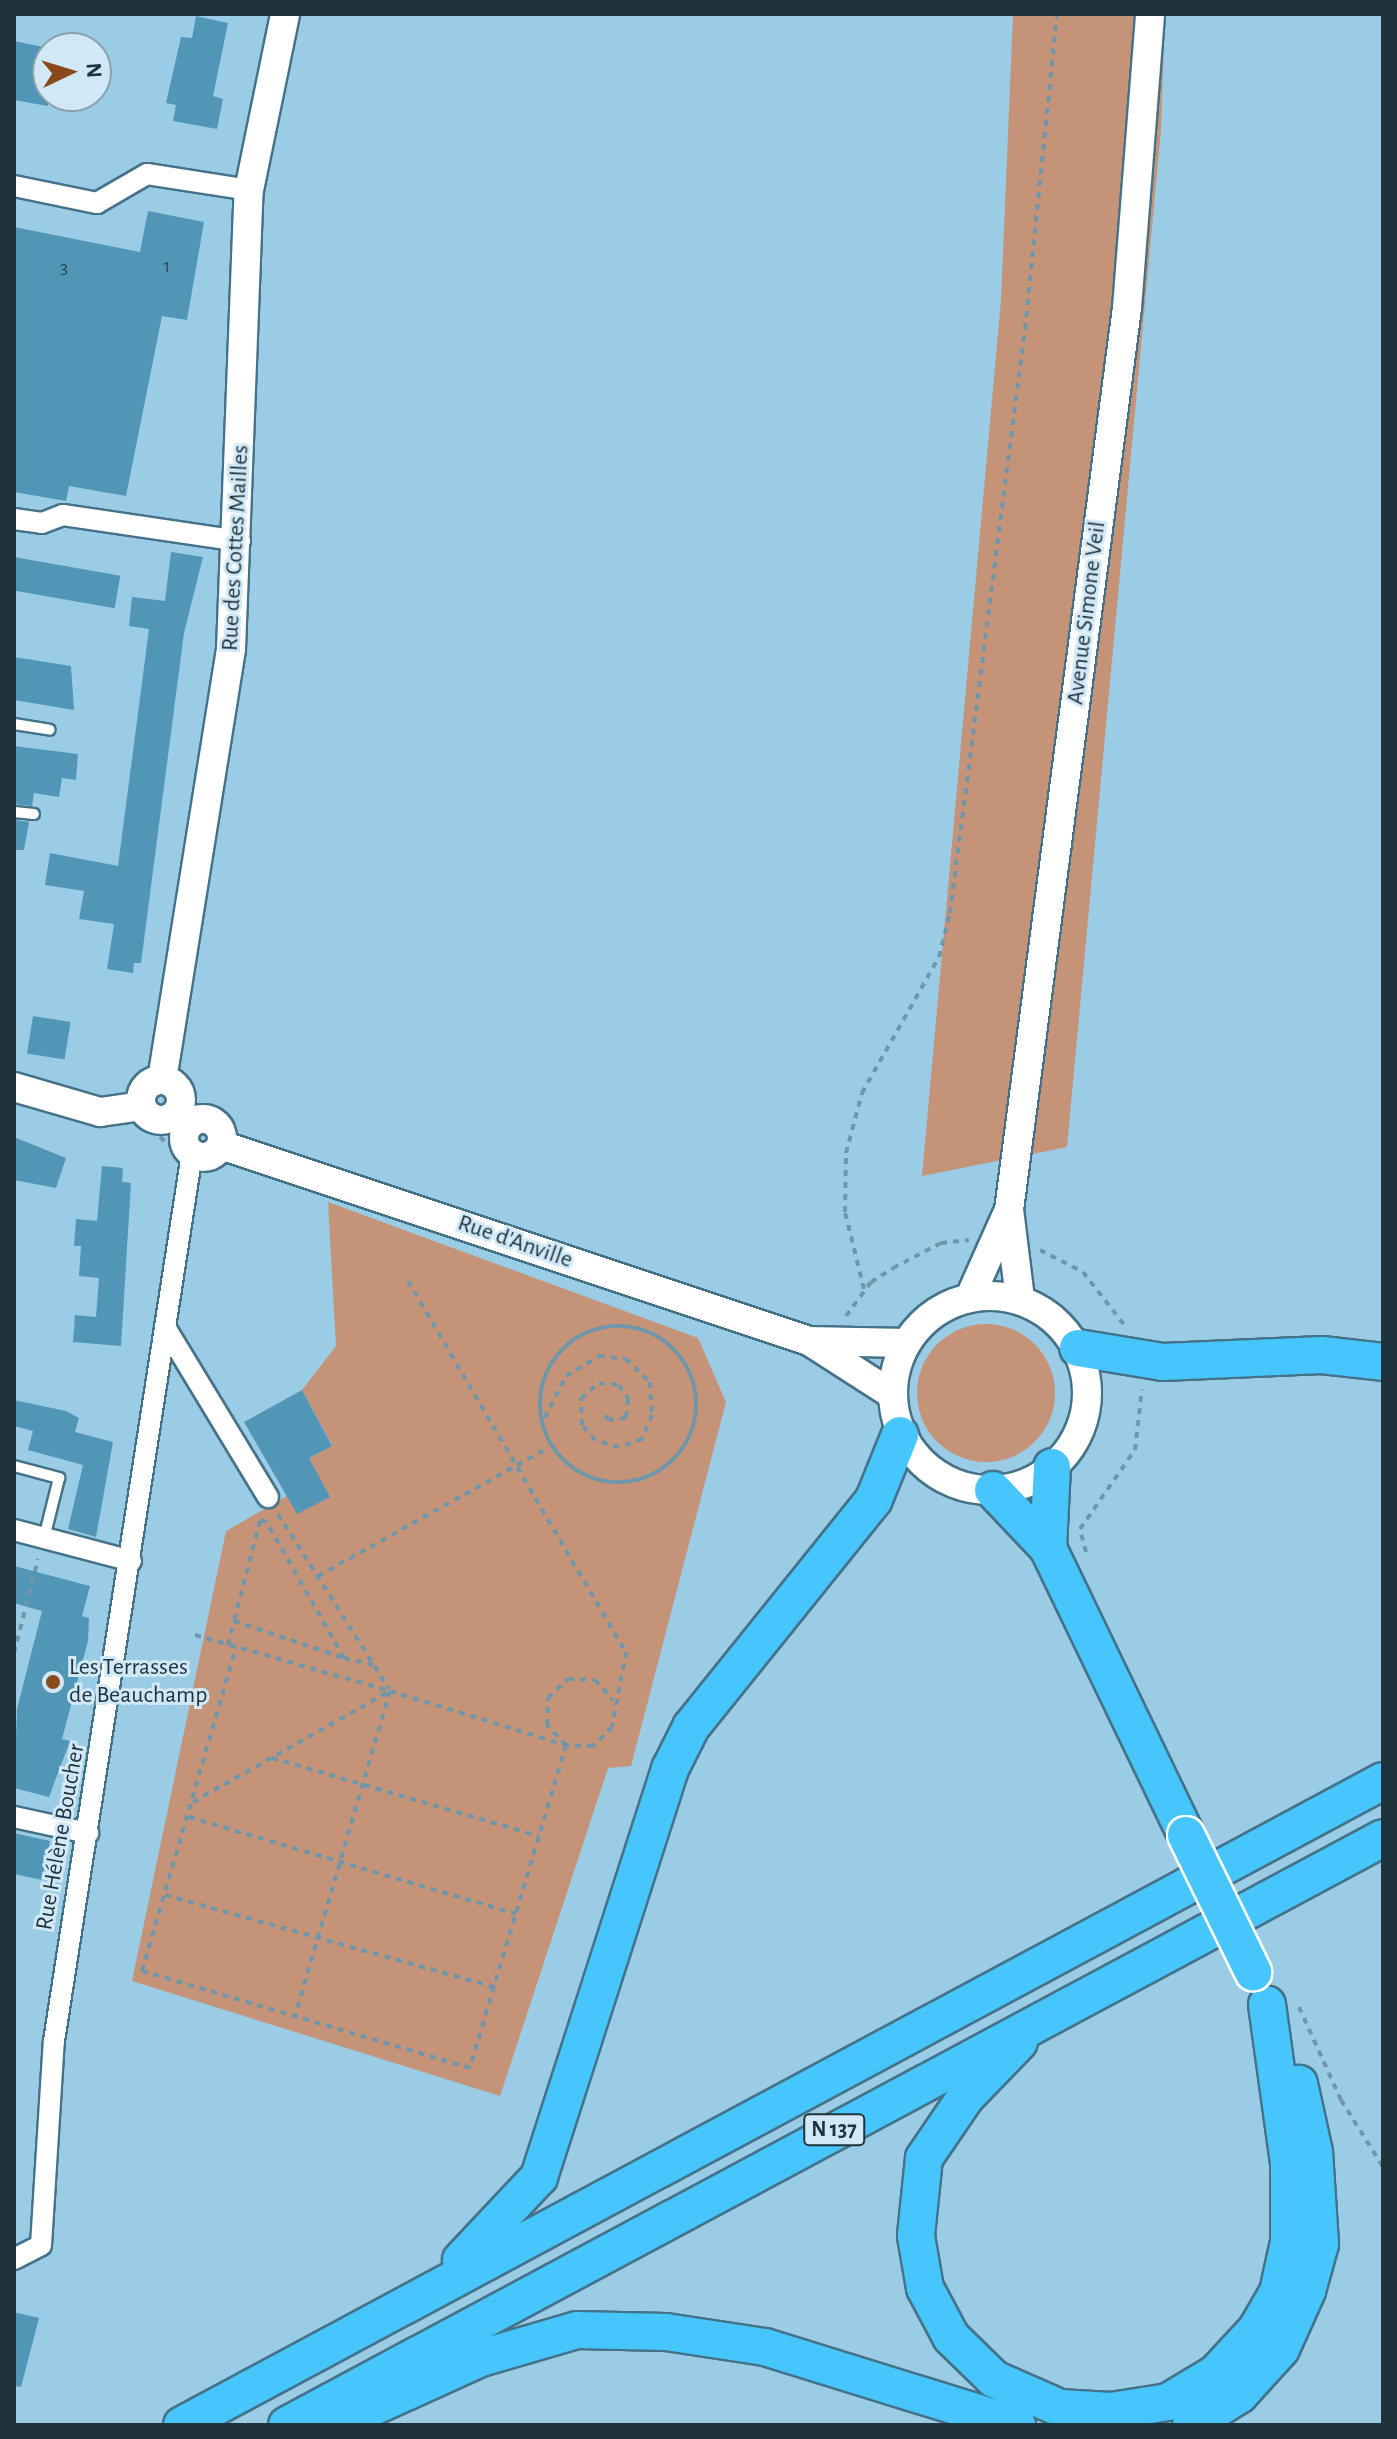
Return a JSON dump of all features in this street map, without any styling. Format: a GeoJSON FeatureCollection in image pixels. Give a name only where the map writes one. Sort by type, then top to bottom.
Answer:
{"type":"FeatureCollection","features":[{"type":"Feature","properties":{"kind":"highway"},"geometry":{"type":"LineString","coordinates":[[1078,1348],[1163,1362],[1322,1355],[1383,1362]]}},
{"type":"Feature","properties":{"kind":"highway"},"geometry":{"type":"LineString","coordinates":[[419,2299],[519,2207],[539,2177],[670,1769],[712,1694],[874,1499],[900,1435]]}},
{"type":"Feature","properties":{"kind":"highway"},"geometry":{"type":"LineString","coordinates":[[1048,1548],[1052,1467]]}},
{"type":"Feature","properties":{"kind":"highway"},"geometry":{"type":"LineString","coordinates":[[993,1490],[1048,1548],[1253,1972],[1282,2003],[1314,2152],[1320,2244],[1281,2349],[1239,2395],[1191,2425]]}},
{"type":"Feature","properties":{"kind":"highway","name":"N 137"},"geometry":{"type":"LineString","coordinates":[[182,2425],[1383,1781]]}},
{"type":"Feature","properties":{"kind":"highway","name":"N 137"},"geometry":{"type":"LineString","coordinates":[[287,2425],[1383,1838]]}},
{"type":"Feature","properties":{"kind":"highway"},"geometry":{"type":"LineString","coordinates":[[1039,2020],[965,2098],[924,2158],[916,2236],[925,2288],[951,2337],[994,2379],[1060,2408],[1111,2411],[1168,2402],[1216,2373],[1256,2330],[1278,2292],[1289,2242],[1282,2003]]}},
{"type":"Feature","properties":{"kind":"highway"},"geometry":{"type":"LineString","coordinates":[[333,2425],[481,2358],[577,2330],[666,2332],[765,2347],[1017,2425]]}},
{"type":"Feature","properties":{"kind":"street","name":"Rue des Cottes Mailles"},"geometry":{"type":"LineString","coordinates":[[154,1103],[231,649],[240,541],[249,190],[285,14]]}},
{"type":"Feature","properties":{"kind":"street","name":"Avenue Simone Veil"},"geometry":{"type":"LineString","coordinates":[[1020,1299],[1009,1210],[1127,308],[1150,14]]}},
{"type":"Feature","properties":{"kind":"street"},"geometry":{"type":"LineString","coordinates":[[14,186],[97,203],[147,174],[249,190]]}},
{"type":"Feature","properties":{"kind":"street"},"geometry":{"type":"LineString","coordinates":[[14,519],[42,523],[63,515],[240,541]]}},
{"type":"Feature","properties":{"kind":"street"},"geometry":{"type":"LineString","coordinates":[[14,1087],[100,1112],[154,1103],[193,1143]]}},
{"type":"Feature","properties":{"kind":"street","name":"Rue d'Anville"},"geometry":{"type":"LineString","coordinates":[[193,1143],[209,1156],[221,1145],[809,1341],[893,1395]]}},
{"type":"Feature","properties":{"kind":"street","name":"Rue Hélène Boucher"},"geometry":{"type":"LineString","coordinates":[[14,2259],[41,2245],[54,2041],[131,1561],[193,1143]]}},
{"type":"Feature","properties":{"kind":"street","name":"Avenue Simone Veil"},"geometry":{"type":"LineString","coordinates":[[970,1297],[1009,1210]]}},
{"type":"Feature","properties":{"kind":"street"},"geometry":{"type":"LineString","coordinates":[[970,1297],[1020,1299],[1049,1315],[1078,1348],[1084,1418],[1052,1467],[993,1490],[941,1478],[900,1435],[893,1395],[906,1343],[923,1322],[970,1297]]}},
{"type":"Feature","properties":{"kind":"street"},"geometry":{"type":"LineString","coordinates":[[165,1327],[268,1497]]}},
{"type":"Feature","properties":{"kind":"street","name":"Rue d'Anville"},"geometry":{"type":"LineString","coordinates":[[809,1341],[906,1343]]}},
{"type":"Feature","properties":{"kind":"street"},"geometry":{"type":"LineString","coordinates":[[14,1530],[131,1561]]}},
{"type":"Feature","properties":{"kind":"street"},"geometry":{"type":"LineString","coordinates":[[14,1817],[88,1833]]}},
{"type":"Feature","properties":{"kind":"lane"},"geometry":{"type":"LineString","coordinates":[[14,724],[50,730]]}},
{"type":"Feature","properties":{"kind":"lane"},"geometry":{"type":"LineString","coordinates":[[14,812],[34,814]]}},
{"type":"Feature","properties":{"kind":"lane"},"geometry":{"type":"LineString","coordinates":[[14,1466],[59,1478],[44,1538]]}},
{"type":"Feature","properties":{"kind":"path"},"geometry":{"type":"LineString","coordinates":[[864,1289],[845,1212],[846,1153],[862,1093],[939,957],[950,913],[1025,329],[1057,14]]}},
{"type":"Feature","properties":{"kind":"path"},"geometry":{"type":"LineString","coordinates":[[154,1103],[127,1126],[153,1130],[193,1143]]}},
{"type":"Feature","properties":{"kind":"path"},"geometry":{"type":"LineString","coordinates":[[195,1635],[566,1745],[593,1746],[612,1727],[613,1700],[624,1682],[626,1652],[408,1281]]}},
{"type":"Feature","properties":{"kind":"path"},"geometry":{"type":"LineString","coordinates":[[636,1323],[688,1360],[699,1422],[662,1474],[600,1485],[548,1448],[538,1385],[574,1334],[636,1323]]}},
{"type":"Feature","properties":{"kind":"path"},"geometry":{"type":"LineString","coordinates":[[544,1420],[566,1376],[599,1356],[626,1359],[650,1382],[652,1415],[642,1439],[619,1447],[595,1440],[582,1425],[581,1398],[599,1383],[619,1385],[628,1399],[626,1418],[609,1420],[602,1412]]}},
{"type":"Feature","properties":{"kind":"path"},"geometry":{"type":"LineString","coordinates":[[318,1576],[518,1468],[548,1448]]}},
{"type":"Feature","properties":{"kind":"path"},"geometry":{"type":"LineString","coordinates":[[268,1497],[390,1691],[295,2016]]}},
{"type":"Feature","properties":{"kind":"path"},"geometry":{"type":"LineString","coordinates":[[228,1645],[260,1521],[266,1521],[344,1658]]}},
{"type":"Feature","properties":{"kind":"path"},"geometry":{"type":"LineString","coordinates":[[14,1653],[44,1538]]}},
{"type":"Feature","properties":{"kind":"path"},"geometry":{"type":"LineString","coordinates":[[234,1621],[374,1665]]}},
{"type":"Feature","properties":{"kind":"path"},"geometry":{"type":"LineString","coordinates":[[236,1647],[142,1971],[470,2068],[566,1745]]}},
{"type":"Feature","properties":{"kind":"path"},"geometry":{"type":"LineString","coordinates":[[566,1745],[547,1725],[548,1698],[568,1679],[595,1680],[613,1700]]}},
{"type":"Feature","properties":{"kind":"path"},"geometry":{"type":"LineString","coordinates":[[193,1802],[390,1691]]}},
{"type":"Feature","properties":{"kind":"path"},"geometry":{"type":"LineString","coordinates":[[272,1758],[539,1836]]}},
{"type":"Feature","properties":{"kind":"path"},"geometry":{"type":"LineString","coordinates":[[189,1817],[516,1914]]}},
{"type":"Feature","properties":{"kind":"path"},"geometry":{"type":"LineString","coordinates":[[165,1895],[494,1987]]}},
{"type":"Feature","properties":{"kind":"path"},"geometry":{"type":"LineString","coordinates":[[1282,2003],[1383,2167]]}},
{"type":"Feature","properties":{"kind":"shaded area"},"geometry":{"type":"Polygon","coordinates":[[[1013,14],[1165,14],[1161,130],[1067,1147],[922,1176],[1001,300],[1013,14]]]}},
{"type":"Feature","properties":{"kind":"shaded area"},"geometry":{"type":"Polygon","coordinates":[[[328,1202],[698,1338],[726,1402],[631,1766],[608,1768],[500,2096],[132,1981],[226,1531],[287,1496],[305,1461],[332,1445],[302,1390],[336,1346],[328,1202]]]}},
{"type":"Feature","properties":{"kind":"shaded area"},"geometry":{"type":"Polygon","coordinates":[[[986,1324],[1012,1330],[1035,1344],[1049,1367],[1055,1393],[1049,1419],[1035,1442],[1012,1456],[986,1462],[960,1456],[937,1442],[923,1419],[917,1393],[923,1367],[937,1344],[960,1330],[986,1324]]]}},
{"type":"Feature","properties":{"kind":"building"},"geometry":{"type":"Polygon","coordinates":[[[196,16],[228,23],[213,96],[223,99],[217,129],[173,121],[176,105],[166,103],[181,37],[192,38],[196,16]]]}},
{"type":"Feature","properties":{"kind":"building"},"geometry":{"type":"Polygon","coordinates":[[[14,41],[32,45],[32,103],[14,100],[14,41]]]}},
{"type":"Feature","properties":{"kind":"building"},"geometry":{"type":"Polygon","coordinates":[[[148,211],[204,222],[187,320],[162,316],[126,496],[69,486],[66,501],[14,492],[14,227],[140,252],[148,211]]]}},
{"type":"Feature","properties":{"kind":"building"},"geometry":{"type":"Polygon","coordinates":[[[171,552],[203,557],[184,633],[141,963],[134,963],[133,973],[107,969],[114,924],[79,919],[84,891],[45,885],[50,853],[118,866],[149,629],[129,626],[132,597],[165,601],[171,552]]]}},
{"type":"Feature","properties":{"kind":"building"},"geometry":{"type":"Polygon","coordinates":[[[14,557],[120,576],[115,608],[14,591],[14,557]]]}},
{"type":"Feature","properties":{"kind":"building"},"geometry":{"type":"Polygon","coordinates":[[[14,657],[71,666],[74,710],[14,700],[14,657]]]}},
{"type":"Feature","properties":{"kind":"building"},"geometry":{"type":"Polygon","coordinates":[[[14,746],[78,754],[76,780],[62,778],[59,797],[34,793],[32,806],[14,804],[14,746]]]}},
{"type":"Feature","properties":{"kind":"building"},"geometry":{"type":"Polygon","coordinates":[[[14,820],[29,822],[24,850],[14,850],[14,820]]]}},
{"type":"Feature","properties":{"kind":"building"},"geometry":{"type":"Polygon","coordinates":[[[33,1016],[71,1022],[65,1059],[27,1054],[33,1016]]]}},
{"type":"Feature","properties":{"kind":"building"},"geometry":{"type":"Polygon","coordinates":[[[14,1137],[66,1158],[56,1188],[14,1180],[14,1137]]]}},
{"type":"Feature","properties":{"kind":"building"},"geometry":{"type":"Polygon","coordinates":[[[102,1166],[123,1168],[122,1182],[131,1183],[121,1346],[73,1342],[75,1315],[96,1317],[99,1278],[79,1276],[81,1246],[74,1246],[76,1219],[97,1221],[102,1166]]]}},
{"type":"Feature","properties":{"kind":"building"},"geometry":{"type":"Polygon","coordinates":[[[302,1390],[332,1446],[309,1458],[330,1497],[297,1514],[244,1422],[302,1390]]]}},
{"type":"Feature","properties":{"kind":"building"},"geometry":{"type":"Polygon","coordinates":[[[14,1400],[66,1411],[79,1418],[75,1432],[113,1442],[96,1537],[68,1529],[83,1465],[28,1450],[33,1431],[14,1426],[14,1400]]]}},
{"type":"Feature","properties":{"kind":"building","name":"Les Terrasses de Beauchamp"},"geometry":{"type":"Polygon","coordinates":[[[14,1566],[90,1586],[82,1616],[89,1618],[88,1641],[62,1739],[70,1741],[49,1797],[14,1788],[17,1709],[42,1611],[14,1603],[14,1566]]]}},
{"type":"Feature","properties":{"kind":"building"},"geometry":{"type":"Polygon","coordinates":[[[14,1833],[50,1841],[42,1880],[14,1874],[14,1833]]]}},
{"type":"Feature","properties":{"kind":"building"},"geometry":{"type":"Polygon","coordinates":[[[14,2312],[39,2318],[21,2387],[14,2386],[14,2312]]]}},
{"type":"Feature","properties":{"kind":"place","name":"Les Terrasses de Beauchamp"},"geometry":{"type":"Point","coordinates":[53,1682]}}]}
